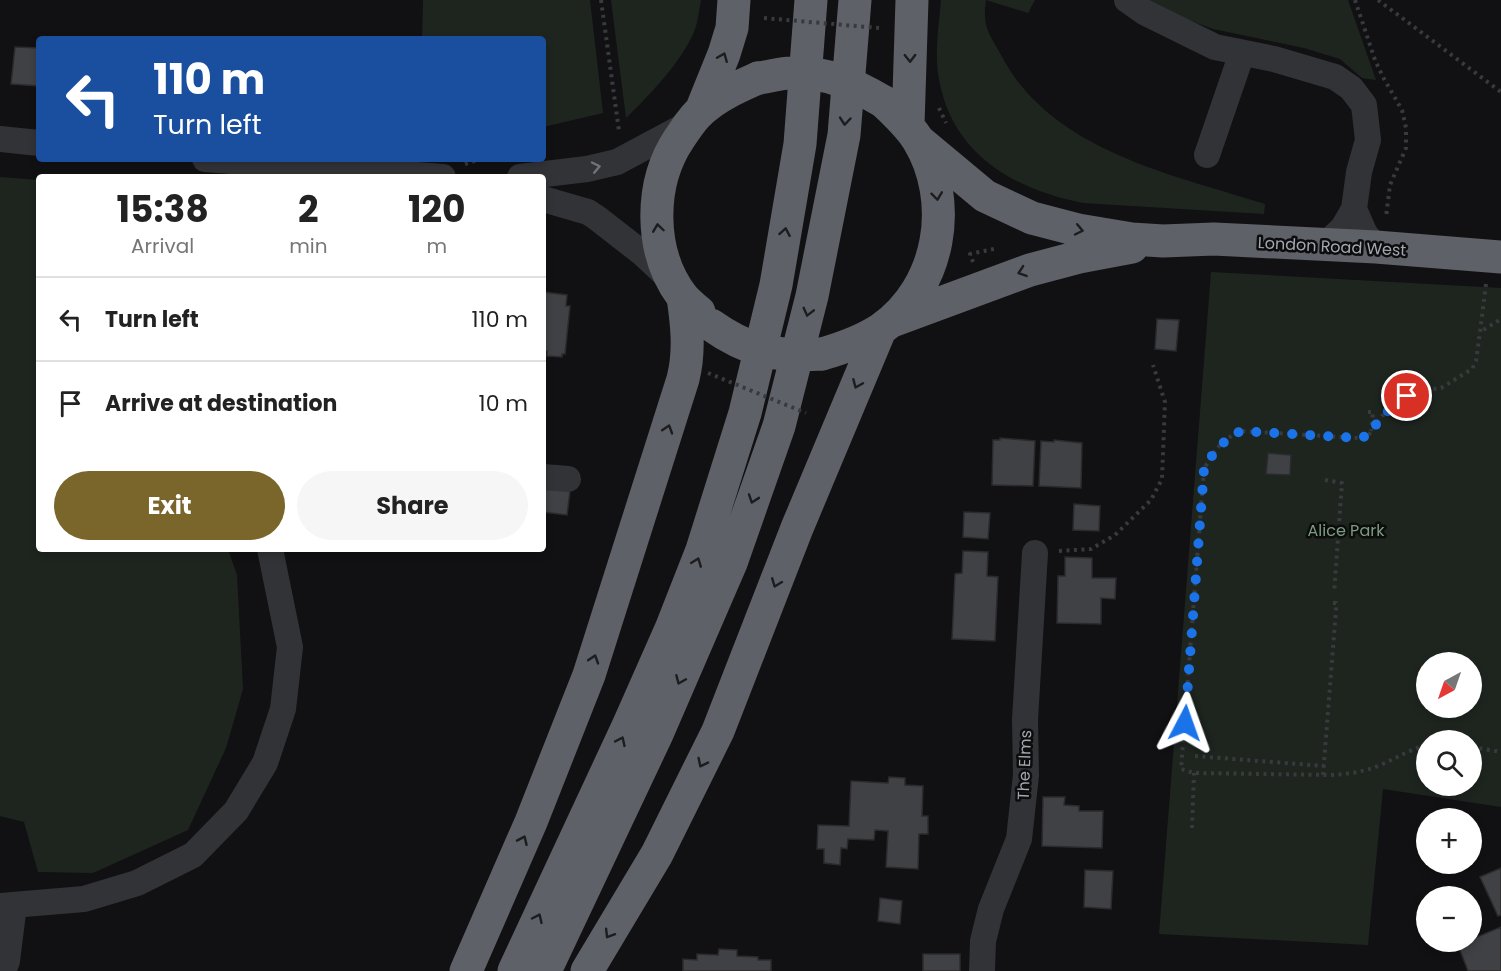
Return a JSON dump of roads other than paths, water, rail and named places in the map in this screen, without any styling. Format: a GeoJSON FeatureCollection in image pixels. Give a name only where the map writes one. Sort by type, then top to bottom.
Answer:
{"type":"FeatureCollection","features":[{"type":"Feature","properties":{"kind":"highway"},"geometry":{"type":"LineString","coordinates":[[466,971],[531,822],[589,675],[698,369],[688,338],[679,290],[661,252],[656,218],[659,184],[671,151],[695,117],[724,54],[732,28],[734,0]]}},
{"type":"Feature","properties":{"kind":"highway"},"geometry":{"type":"LineString","coordinates":[[514,971],[630,724],[671,629],[702,549],[745,413],[776,285],[800,144],[811,0]]}},
{"type":"Feature","properties":{"kind":"highway"},"geometry":{"type":"LineString","coordinates":[[545,971],[657,734],[722,585],[779,426],[812,296],[844,135],[855,0]]}},
{"type":"Feature","properties":{"kind":"highway"},"geometry":{"type":"LineString","coordinates":[[679,290],[711,325],[730,339],[759,351],[790,356],[822,354],[852,345],[885,326],[910,301],[925,277],[935,250],[938,232],[938,194],[931,167],[913,133],[910,78],[900,20]]}},
{"type":"Feature","properties":{"kind":"highway","name":"London Road West"},"geometry":{"type":"LineString","coordinates":[[695,117],[728,91],[758,78],[791,73],[824,75],[855,85],[884,102],[913,133],[985,196],[1032,218],[1132,239],[1163,241],[1214,239],[1325,244],[1495,257]]}},
{"type":"Feature","properties":{"kind":"highway","name":"London Road West"},"geometry":{"type":"LineString","coordinates":[[885,326],[1030,270],[1079,257],[1163,241]]}},
{"type":"Feature","properties":{"kind":"highway"},"geometry":{"type":"LineString","coordinates":[[587,971],[657,854],[718,731],[840,422],[885,326]]}},
{"type":"Feature","properties":{"kind":"street"},"geometry":{"type":"LineString","coordinates":[[1127,0],[1144,12],[1215,47],[1335,77],[1351,88],[1364,105],[1368,140],[1359,172],[1354,209],[1343,228],[1325,244]]}},
{"type":"Feature","properties":{"kind":"street"},"geometry":{"type":"LineString","coordinates":[[1207,155],[1242,53]]}},
{"type":"Feature","properties":{"kind":"street"},"geometry":{"type":"LineString","coordinates":[[545,174],[587,169],[617,162],[695,117]]}},
{"type":"Feature","properties":{"kind":"street"},"geometry":{"type":"LineString","coordinates":[[0,139],[36,143]]}},
{"type":"Feature","properties":{"kind":"street"},"geometry":{"type":"LineString","coordinates":[[222,166],[370,174]]}},
{"type":"Feature","properties":{"kind":"street"},"geometry":{"type":"LineString","coordinates":[[546,200],[588,212],[597,218],[642,252],[679,290]]}},
{"type":"Feature","properties":{"kind":"street"},"geometry":{"type":"LineString","coordinates":[[1354,209],[1365,234],[1376,247]]}},
{"type":"Feature","properties":{"kind":"street"},"geometry":{"type":"LineString","coordinates":[[546,477],[568,479]]}},
{"type":"Feature","properties":{"kind":"street"},"geometry":{"type":"LineString","coordinates":[[3,971],[8,961],[7,905],[84,899],[137,883],[193,855],[236,811],[265,763],[284,709],[291,647],[271,552]]}},
{"type":"Feature","properties":{"kind":"street","name":"The Elms"},"geometry":{"type":"LineString","coordinates":[[982,971],[983,941],[991,909],[1019,839],[1026,775],[1025,720],[1035,553]]}},
{"type":"Feature","properties":{"kind":"park label","name":"Alice Park"},"geometry":{"type":"Point","coordinates":[1346,530]}}]}
